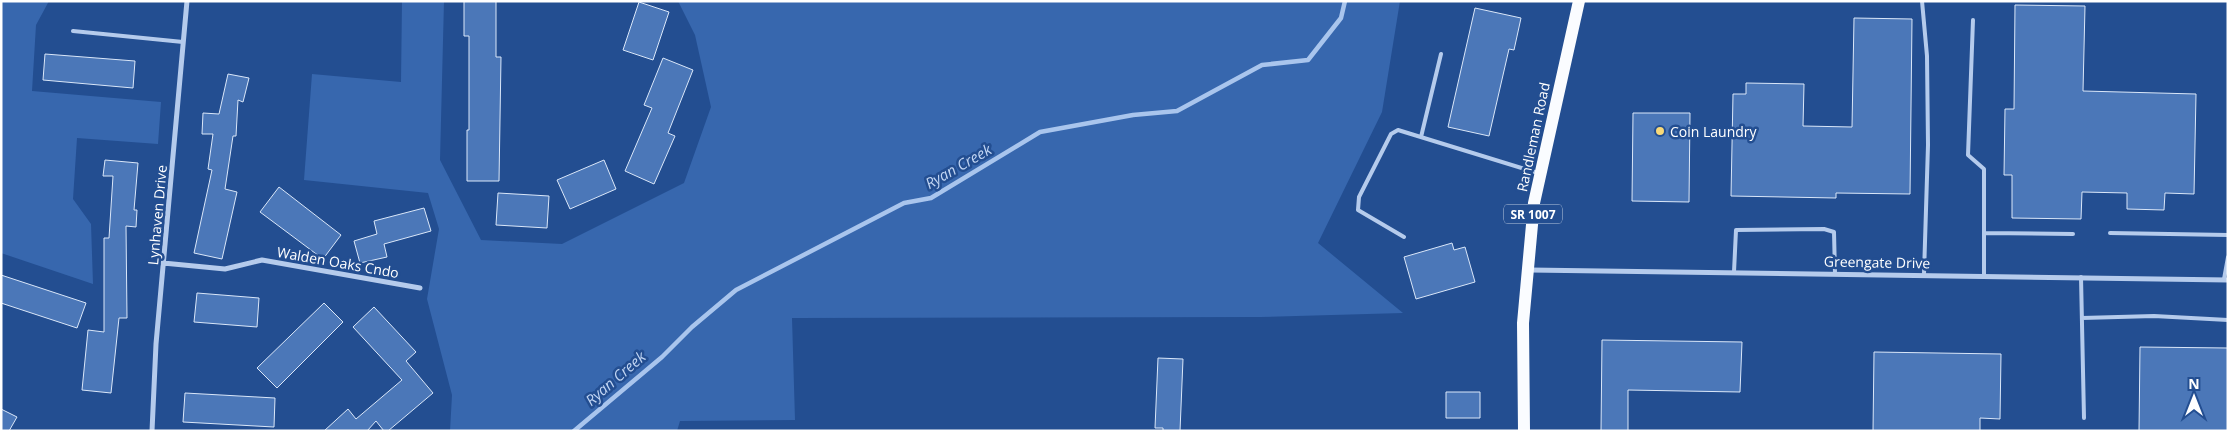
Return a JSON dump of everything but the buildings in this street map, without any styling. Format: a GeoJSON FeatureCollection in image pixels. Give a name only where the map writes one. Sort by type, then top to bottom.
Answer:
{"type":"FeatureCollection","features":[{"type":"Feature","properties":{"kind":"main road","name":"Randleman Road"},"geometry":{"type":"LineString","coordinates":[[1524,431],[1523,323],[1534,202],[1579,1]]}},
{"type":"Feature","properties":{"kind":"street","name":"Lynhaven Drive"},"geometry":{"type":"LineString","coordinates":[[152,431],[156,344],[187,1]]}},
{"type":"Feature","properties":{"kind":"street","name":"Walden Oaks Cndo"},"geometry":{"type":"LineString","coordinates":[[164,263],[226,269],[262,260],[420,288]]}},
{"type":"Feature","properties":{"kind":"street","name":"Greengate Drive"},"geometry":{"type":"LineString","coordinates":[[1527,270],[2226,279]]}},
{"type":"Feature","properties":{"kind":"lane"},"geometry":{"type":"LineString","coordinates":[[1922,1],[1927,56],[1928,145],[1924,274]]}},
{"type":"Feature","properties":{"kind":"lane"},"geometry":{"type":"LineString","coordinates":[[1973,20],[1968,155],[1984,169],[1984,275]]}},
{"type":"Feature","properties":{"kind":"lane"},"geometry":{"type":"LineString","coordinates":[[73,31],[184,42]]}},
{"type":"Feature","properties":{"kind":"lane"},"geometry":{"type":"LineString","coordinates":[[1421,137],[1442,54]]}},
{"type":"Feature","properties":{"kind":"lane"},"geometry":{"type":"LineString","coordinates":[[1404,237],[1358,210],[1359,197],[1391,134],[1398,130],[1541,174]]}},
{"type":"Feature","properties":{"kind":"lane"},"geometry":{"type":"LineString","coordinates":[[1734,272],[1736,230],[1824,229],[1834,232],[1836,273]]}},
{"type":"Feature","properties":{"kind":"lane"},"geometry":{"type":"LineString","coordinates":[[1984,233],[2073,234]]}},
{"type":"Feature","properties":{"kind":"lane"},"geometry":{"type":"LineString","coordinates":[[2110,233],[2228,235]]}},
{"type":"Feature","properties":{"kind":"lane"},"geometry":{"type":"LineString","coordinates":[[2226,279],[2228,257]]}},
{"type":"Feature","properties":{"kind":"lane"},"geometry":{"type":"LineString","coordinates":[[2082,277],[2084,418]]}},
{"type":"Feature","properties":{"kind":"lane"},"geometry":{"type":"LineString","coordinates":[[2082,318],[2154,316],[2228,320]]}},
{"type":"Feature","properties":{"kind":"shaded area"},"geometry":{"type":"Polygon","coordinates":[[[1,1],[49,1],[36,25],[32,91],[161,102],[158,144],[77,138],[73,199],[91,224],[93,284],[1,253],[1,1]]]}},
{"type":"Feature","properties":{"kind":"shaded area"},"geometry":{"type":"Polygon","coordinates":[[[402,1],[444,1],[440,160],[481,240],[562,244],[684,183],[711,107],[695,35],[678,1],[1400,1],[1382,112],[1318,243],[1403,313],[1260,317],[792,318],[795,420],[680,421],[677,431],[450,431],[452,395],[427,299],[439,229],[428,193],[304,180],[312,74],[401,82],[402,1]]]}},
{"type":"Feature","properties":{"kind":"waterway","name":"Ryan Creek"},"geometry":{"type":"LineString","coordinates":[[574,431],[662,357],[692,327],[736,290],[904,203],[931,198],[1040,132],[1133,115],[1177,111],[1262,65],[1308,60],[1341,18],[1345,1]]}},
{"type":"Feature","properties":{"kind":"place","name":"Coin Laundry"},"geometry":{"type":"Point","coordinates":[1660,131]}}]}
